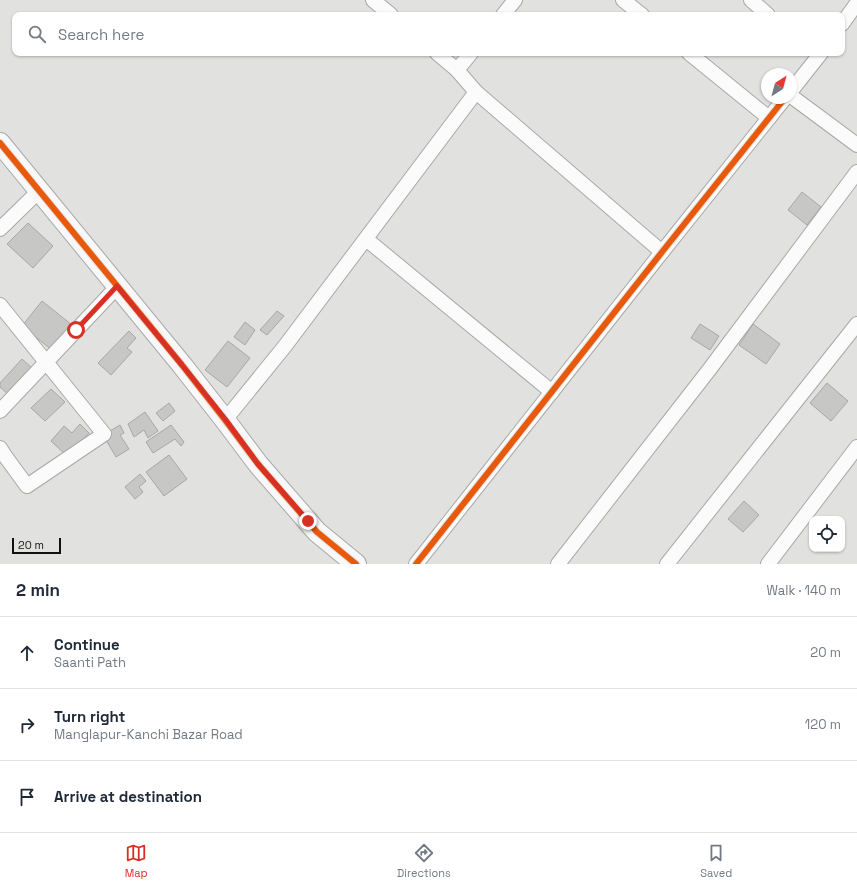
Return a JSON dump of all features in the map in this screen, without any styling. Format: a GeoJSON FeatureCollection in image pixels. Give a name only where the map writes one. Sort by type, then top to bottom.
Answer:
{"type":"FeatureCollection","features":[{"type":"Feature","properties":{"kind":"street"},"geometry":{"type":"LineString","coordinates":[[373,0],[387,12]]}},
{"type":"Feature","properties":{"kind":"street"},"geometry":{"type":"LineString","coordinates":[[505,12],[515,0]]}},
{"type":"Feature","properties":{"kind":"street"},"geometry":{"type":"LineString","coordinates":[[624,0],[638,12]]}},
{"type":"Feature","properties":{"kind":"street"},"geometry":{"type":"LineString","coordinates":[[751,0],[765,12]]}},
{"type":"Feature","properties":{"kind":"street"},"geometry":{"type":"LineString","coordinates":[[845,20],[857,3]]}},
{"type":"Feature","properties":{"kind":"street"},"geometry":{"type":"LineString","coordinates":[[441,56],[457,70],[476,92],[662,252]]}},
{"type":"Feature","properties":{"kind":"street"},"geometry":{"type":"LineString","coordinates":[[457,70],[469,56]]}},
{"type":"Feature","properties":{"kind":"street"},"geometry":{"type":"LineString","coordinates":[[692,56],[769,118]]}},
{"type":"Feature","properties":{"kind":"street"},"geometry":{"type":"LineString","coordinates":[[797,82],[816,56]]}},
{"type":"Feature","properties":{"kind":"street"},"geometry":{"type":"LineString","coordinates":[[226,420],[285,346],[476,92]]}},
{"type":"Feature","properties":{"kind":"street"},"geometry":{"type":"LineString","coordinates":[[797,100],[857,145]]}},
{"type":"Feature","properties":{"kind":"street"},"geometry":{"type":"LineString","coordinates":[[416,564],[781,104]]}},
{"type":"Feature","properties":{"kind":"street"},"geometry":{"type":"LineString","coordinates":[[0,143],[182,365],[226,420],[258,464],[318,532],[356,564]]}},
{"type":"Feature","properties":{"kind":"street"},"geometry":{"type":"LineString","coordinates":[[558,564],[709,370],[857,172]]}},
{"type":"Feature","properties":{"kind":"street"},"geometry":{"type":"LineString","coordinates":[[0,229],[40,190]]}},
{"type":"Feature","properties":{"kind":"street"},"geometry":{"type":"LineString","coordinates":[[366,239],[552,392]]}},
{"type":"Feature","properties":{"kind":"street"},"geometry":{"type":"LineString","coordinates":[[0,411],[117,286]]}},
{"type":"Feature","properties":{"kind":"street"},"geometry":{"type":"LineString","coordinates":[[0,305],[104,434],[27,486],[0,448]]}},
{"type":"Feature","properties":{"kind":"street"},"geometry":{"type":"LineString","coordinates":[[667,564],[857,324]]}},
{"type":"Feature","properties":{"kind":"street"},"geometry":{"type":"LineString","coordinates":[[768,564],[857,447]]}},
{"type":"Feature","properties":{"kind":"building"},"geometry":{"type":"Polygon","coordinates":[[[802,192],[821,207],[807,225],[788,210],[802,192]]]}},
{"type":"Feature","properties":{"kind":"building"},"geometry":{"type":"Polygon","coordinates":[[[28,223],[53,246],[33,268],[7,244],[28,223]]]}},
{"type":"Feature","properties":{"kind":"building"},"geometry":{"type":"Polygon","coordinates":[[[42,301],[72,325],[52,350],[22,326],[42,301]]]}},
{"type":"Feature","properties":{"kind":"building"},"geometry":{"type":"Polygon","coordinates":[[[277,311],[284,316],[267,335],[260,330],[277,311]]]}},
{"type":"Feature","properties":{"kind":"building"},"geometry":{"type":"Polygon","coordinates":[[[245,322],[255,330],[245,345],[234,337],[245,322]]]}},
{"type":"Feature","properties":{"kind":"building"},"geometry":{"type":"Polygon","coordinates":[[[700,324],[719,336],[710,350],[691,338],[700,324]]]}},
{"type":"Feature","properties":{"kind":"building"},"geometry":{"type":"Polygon","coordinates":[[[753,324],[780,344],[766,364],[739,345],[753,324]]]}},
{"type":"Feature","properties":{"kind":"building"},"geometry":{"type":"Polygon","coordinates":[[[129,331],[136,338],[127,348],[132,352],[111,375],[98,363],[129,331]]]}},
{"type":"Feature","properties":{"kind":"building"},"geometry":{"type":"Polygon","coordinates":[[[228,341],[250,358],[227,387],[205,370],[228,341]]]}},
{"type":"Feature","properties":{"kind":"building"},"geometry":{"type":"Polygon","coordinates":[[[22,359],[33,369],[10,396],[0,387],[0,383],[22,359]]]}},
{"type":"Feature","properties":{"kind":"building"},"geometry":{"type":"Polygon","coordinates":[[[827,383],[848,401],[831,421],[810,403],[827,383]]]}},
{"type":"Feature","properties":{"kind":"building"},"geometry":{"type":"Polygon","coordinates":[[[51,389],[65,402],[45,421],[31,408],[51,389]]]}},
{"type":"Feature","properties":{"kind":"building"},"geometry":{"type":"Polygon","coordinates":[[[169,403],[175,411],[163,421],[156,413],[169,403]]]}},
{"type":"Feature","properties":{"kind":"building"},"geometry":{"type":"Polygon","coordinates":[[[145,412],[158,431],[148,438],[144,430],[134,437],[128,424],[145,412]]]}},
{"type":"Feature","properties":{"kind":"building"},"geometry":{"type":"Polygon","coordinates":[[[80,424],[89,433],[67,456],[51,441],[64,426],[72,433],[80,424]]]}},
{"type":"Feature","properties":{"kind":"building"},"geometry":{"type":"Polygon","coordinates":[[[120,425],[124,433],[120,435],[129,449],[116,457],[103,435],[120,425]]]}},
{"type":"Feature","properties":{"kind":"building"},"geometry":{"type":"Polygon","coordinates":[[[171,425],[184,442],[181,446],[175,439],[153,453],[146,442],[171,425]]]}},
{"type":"Feature","properties":{"kind":"building"},"geometry":{"type":"Polygon","coordinates":[[[169,455],[187,479],[164,496],[146,472],[169,455]]]}},
{"type":"Feature","properties":{"kind":"building"},"geometry":{"type":"Polygon","coordinates":[[[140,474],[146,481],[139,487],[143,492],[135,499],[125,487],[140,474]]]}},
{"type":"Feature","properties":{"kind":"building"},"geometry":{"type":"Polygon","coordinates":[[[744,501],[759,515],[743,532],[728,519],[744,501]]]}},
{"type":"Feature","properties":{"kind":"cycle path"},"geometry":{"type":"LineString","coordinates":[[416,564],[780,104]]}},
{"type":"Feature","properties":{"kind":"cycle path"},"geometry":{"type":"LineString","coordinates":[[0,143],[182,365],[258,464],[317,532],[356,564]]}},
{"type":"Feature","properties":{"kind":"route"},"geometry":{"type":"LineString","coordinates":[[76,330],[117,286],[226,420],[258,464],[308,521]]}}]}
